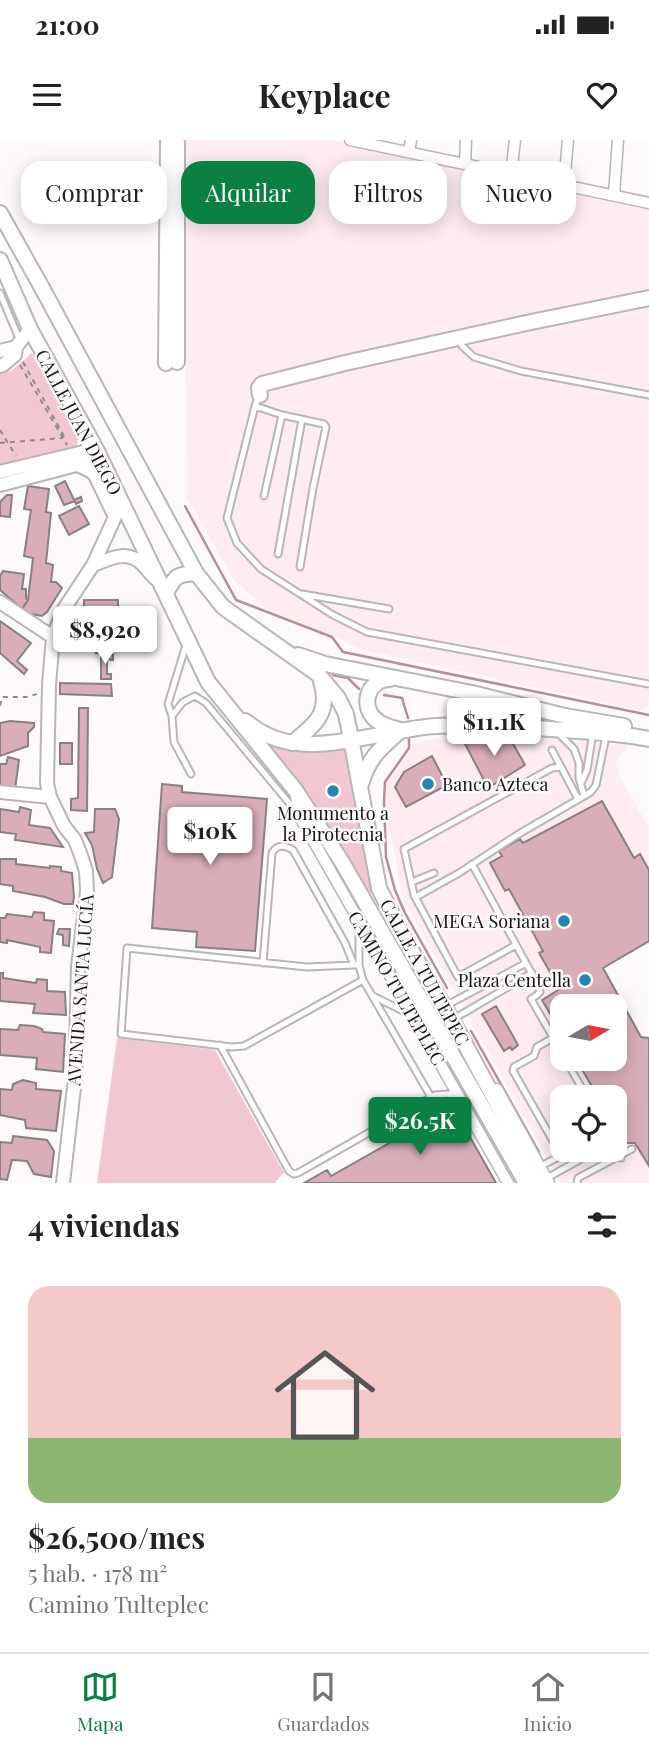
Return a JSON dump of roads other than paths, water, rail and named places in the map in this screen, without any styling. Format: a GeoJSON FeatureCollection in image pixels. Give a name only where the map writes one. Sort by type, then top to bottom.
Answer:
{"type":"FeatureCollection","features":[{"type":"Feature","properties":{"kind":"main road"},"geometry":{"type":"LineString","coordinates":[[168,140],[172,363],[177,140]]}},
{"type":"Feature","properties":{"kind":"main road","name":"CALLE JUAN DIEGO"},"geometry":{"type":"LineString","coordinates":[[0,213],[152,490]]}},
{"type":"Feature","properties":{"kind":"main road"},"geometry":{"type":"LineString","coordinates":[[2,265],[17,269],[25,258]]}},
{"type":"Feature","properties":{"kind":"main road","name":"CALLE JUAN DIEGO"},"geometry":{"type":"LineString","coordinates":[[2,265],[5,289],[21,347],[87,433],[89,459],[163,587]]}},
{"type":"Feature","properties":{"kind":"main road"},"geometry":{"type":"LineString","coordinates":[[5,289],[20,275],[28,273],[35,276]]}},
{"type":"Feature","properties":{"kind":"main road"},"geometry":{"type":"LineString","coordinates":[[461,342],[531,321],[649,298]]}},
{"type":"Feature","properties":{"kind":"main road"},"geometry":{"type":"LineString","coordinates":[[257,400],[278,387],[346,369],[461,342],[649,305]]}},
{"type":"Feature","properties":{"kind":"main road","name":"CALLE A TULTEPEC"},"geometry":{"type":"LineString","coordinates":[[152,490],[196,573],[223,607],[319,675],[338,698],[346,714],[379,888],[400,930],[545,1181]]}},
{"type":"Feature","properties":{"kind":"main road"},"geometry":{"type":"LineString","coordinates":[[163,587],[181,573],[196,573]]}},
{"type":"Feature","properties":{"kind":"main road","name":"CALLE A TULTEPEC"},"geometry":{"type":"LineString","coordinates":[[163,587],[208,682],[296,791],[353,880],[526,1183]]}},
{"type":"Feature","properties":{"kind":"main road"},"geometry":{"type":"LineString","coordinates":[[287,652],[326,664],[565,716],[649,730]]}},
{"type":"Feature","properties":{"kind":"main road"},"geometry":{"type":"LineString","coordinates":[[292,743],[314,726],[323,710],[326,696],[319,675]]}},
{"type":"Feature","properties":{"kind":"main road"},"geometry":{"type":"LineString","coordinates":[[398,678],[382,679],[373,685],[367,701],[370,714],[379,723],[401,730]]}},
{"type":"Feature","properties":{"kind":"main road"},"geometry":{"type":"LineString","coordinates":[[230,710],[264,734],[292,743],[322,745],[434,726],[491,725],[600,732],[649,739]]}},
{"type":"Feature","properties":{"kind":"main road"},"geometry":{"type":"LineString","coordinates":[[360,789],[366,767],[374,755],[401,730]]}},
{"type":"Feature","properties":{"kind":"street"},"geometry":{"type":"LineString","coordinates":[[409,152],[411,140]]}},
{"type":"Feature","properties":{"kind":"street"},"geometry":{"type":"LineString","coordinates":[[465,161],[466,140]]}},
{"type":"Feature","properties":{"kind":"street"},"geometry":{"type":"LineString","coordinates":[[512,161],[514,140]]}},
{"type":"Feature","properties":{"kind":"street"},"geometry":{"type":"LineString","coordinates":[[566,161],[568,140]]}},
{"type":"Feature","properties":{"kind":"street"},"geometry":{"type":"LineString","coordinates":[[614,195],[618,140]]}},
{"type":"Feature","properties":{"kind":"street"},"geometry":{"type":"LineString","coordinates":[[357,141],[461,163]]}},
{"type":"Feature","properties":{"kind":"street"},"geometry":{"type":"LineString","coordinates":[[576,187],[649,203]]}},
{"type":"Feature","properties":{"kind":"street"},"geometry":{"type":"LineString","coordinates":[[0,351],[21,347]]}},
{"type":"Feature","properties":{"kind":"street"},"geometry":{"type":"LineString","coordinates":[[0,366],[21,347]]}},
{"type":"Feature","properties":{"kind":"street"},"geometry":{"type":"LineString","coordinates":[[0,472],[89,459]]}},
{"type":"Feature","properties":{"kind":"street"},"geometry":{"type":"LineString","coordinates":[[0,485],[89,459]]}},
{"type":"Feature","properties":{"kind":"street","name":"AVENIDA SANTA LUCÍA"},"geometry":{"type":"LineString","coordinates":[[63,1183],[75,1079],[78,967],[88,891],[86,871],[75,840],[50,797],[47,783],[48,710],[53,637],[64,610],[93,565],[115,517],[89,459]]}},
{"type":"Feature","properties":{"kind":"street"},"geometry":{"type":"LineString","coordinates":[[93,565],[120,555],[128,555],[136,558],[163,587]]}},
{"type":"Feature","properties":{"kind":"street"},"geometry":{"type":"LineString","coordinates":[[0,602],[53,637]]}},
{"type":"Feature","properties":{"kind":"street","name":"CAMINO TULTEPLEC"},"geometry":{"type":"LineString","coordinates":[[296,791],[297,812],[508,1183]]}},
{"type":"Feature","properties":{"kind":"street"},"geometry":{"type":"LineString","coordinates":[[0,792],[50,797]]}},
{"type":"Feature","properties":{"kind":"street"},"geometry":{"type":"LineString","coordinates":[[400,930],[425,962],[457,1017],[541,1166],[545,1181]]}},
{"type":"Feature","properties":{"kind":"lane"},"geometry":{"type":"LineString","coordinates":[[461,342],[474,357],[521,371],[649,395]]}},
{"type":"Feature","properties":{"kind":"lane"},"geometry":{"type":"LineString","coordinates":[[300,567],[326,427],[324,424],[282,415],[257,400],[227,518],[237,543],[261,569],[333,615],[367,632],[649,684]]}},
{"type":"Feature","properties":{"kind":"lane"},"geometry":{"type":"LineString","coordinates":[[264,496],[282,415]]}},
{"type":"Feature","properties":{"kind":"lane"},"geometry":{"type":"LineString","coordinates":[[278,554],[302,419]]}},
{"type":"Feature","properties":{"kind":"lane"},"geometry":{"type":"LineString","coordinates":[[299,594],[389,610]]}},
{"type":"Feature","properties":{"kind":"lane"},"geometry":{"type":"LineString","coordinates":[[187,640],[168,704],[174,742],[191,774]]}},
{"type":"Feature","properties":{"kind":"lane"},"geometry":{"type":"LineString","coordinates":[[172,716],[183,702],[195,696],[206,703],[297,812]]}},
{"type":"Feature","properties":{"kind":"lane"},"geometry":{"type":"LineString","coordinates":[[554,729],[574,750],[579,763],[581,798]]}},
{"type":"Feature","properties":{"kind":"lane"},"geometry":{"type":"LineString","coordinates":[[581,783],[600,732]]}},
{"type":"Feature","properties":{"kind":"lane"},"geometry":{"type":"LineString","coordinates":[[416,898],[591,792],[596,785],[600,732]]}},
{"type":"Feature","properties":{"kind":"lane"},"geometry":{"type":"LineString","coordinates":[[552,750],[581,798]]}},
{"type":"Feature","properties":{"kind":"lane"},"geometry":{"type":"LineString","coordinates":[[579,763],[588,762]]}},
{"type":"Feature","properties":{"kind":"lane"},"geometry":{"type":"LineString","coordinates":[[516,945],[458,977],[416,898],[404,849],[552,768],[561,767]]}},
{"type":"Feature","properties":{"kind":"lane"},"geometry":{"type":"LineString","coordinates":[[263,963],[272,853],[275,848],[287,846],[293,850],[363,980],[431,1097]]}},
{"type":"Feature","properties":{"kind":"lane"},"geometry":{"type":"LineString","coordinates":[[472,864],[532,973],[540,992],[531,999],[550,1033]]}},
{"type":"Feature","properties":{"kind":"lane"},"geometry":{"type":"LineString","coordinates":[[412,882],[434,873]]}},
{"type":"Feature","properties":{"kind":"lane"},"geometry":{"type":"LineString","coordinates":[[357,965],[359,921]]}},
{"type":"Feature","properties":{"kind":"lane"},"geometry":{"type":"LineString","coordinates":[[357,965],[307,967],[127,948],[121,1034],[244,1046],[363,980]]}},
{"type":"Feature","properties":{"kind":"lane"},"geometry":{"type":"LineString","coordinates":[[449,1004],[526,963]]}},
{"type":"Feature","properties":{"kind":"lane"},"geometry":{"type":"LineString","coordinates":[[457,1017],[532,973]]}},
{"type":"Feature","properties":{"kind":"lane"},"geometry":{"type":"LineString","coordinates":[[373,996],[414,1017]]}},
{"type":"Feature","properties":{"kind":"lane"},"geometry":{"type":"LineString","coordinates":[[550,1040],[537,1047],[534,1056],[514,1067],[513,1071],[550,1136]]}},
{"type":"Feature","properties":{"kind":"lane"},"geometry":{"type":"LineString","coordinates":[[220,1045],[293,1174],[431,1097],[441,1093],[459,1096]]}},
{"type":"Feature","properties":{"kind":"lane"},"geometry":{"type":"LineString","coordinates":[[627,1152],[632,1149]]}},
{"type":"Feature","properties":{"kind":"lane"},"geometry":{"type":"LineString","coordinates":[[541,1166],[550,1161]]}},
{"type":"Feature","properties":{"kind":"lane"},"geometry":{"type":"LineString","coordinates":[[545,1181],[577,1162]]}},
{"type":"Feature","properties":{"kind":"lane"},"geometry":{"type":"LineString","coordinates":[[577,1183],[578,1178],[610,1162]]}},
{"type":"Feature","properties":{"kind":"waterway"},"geometry":{"type":"LineString","coordinates":[[185,506],[236,600],[332,637],[343,652],[649,715]]}},
{"type":"Feature","properties":{"kind":"waterway"},"geometry":{"type":"LineString","coordinates":[[333,675],[348,678],[359,689]]}},
{"type":"Feature","properties":{"kind":"waterway"},"geometry":{"type":"LineString","coordinates":[[384,695],[402,698],[408,718]]}},
{"type":"Feature","properties":{"kind":"waterway"},"geometry":{"type":"LineString","coordinates":[[409,739],[409,748],[385,782],[386,857],[405,913],[447,988]]}},
{"type":"Feature","properties":{"kind":"waterway"},"geometry":{"type":"LineString","coordinates":[[471,1031],[539,1152]]}},
{"type":"Feature","properties":{"kind":"place","name":"Banco Azteca"},"geometry":{"type":"Point","coordinates":[428,784]}},
{"type":"Feature","properties":{"kind":"place","name":"Monumento a la Pirotecnia"},"geometry":{"type":"Point","coordinates":[333,791]}},
{"type":"Feature","properties":{"kind":"place","name":"MEGA Soriana"},"geometry":{"type":"Point","coordinates":[564,921]}},
{"type":"Feature","properties":{"kind":"place","name":"Plaza Centella"},"geometry":{"type":"Point","coordinates":[585,980]}}]}
